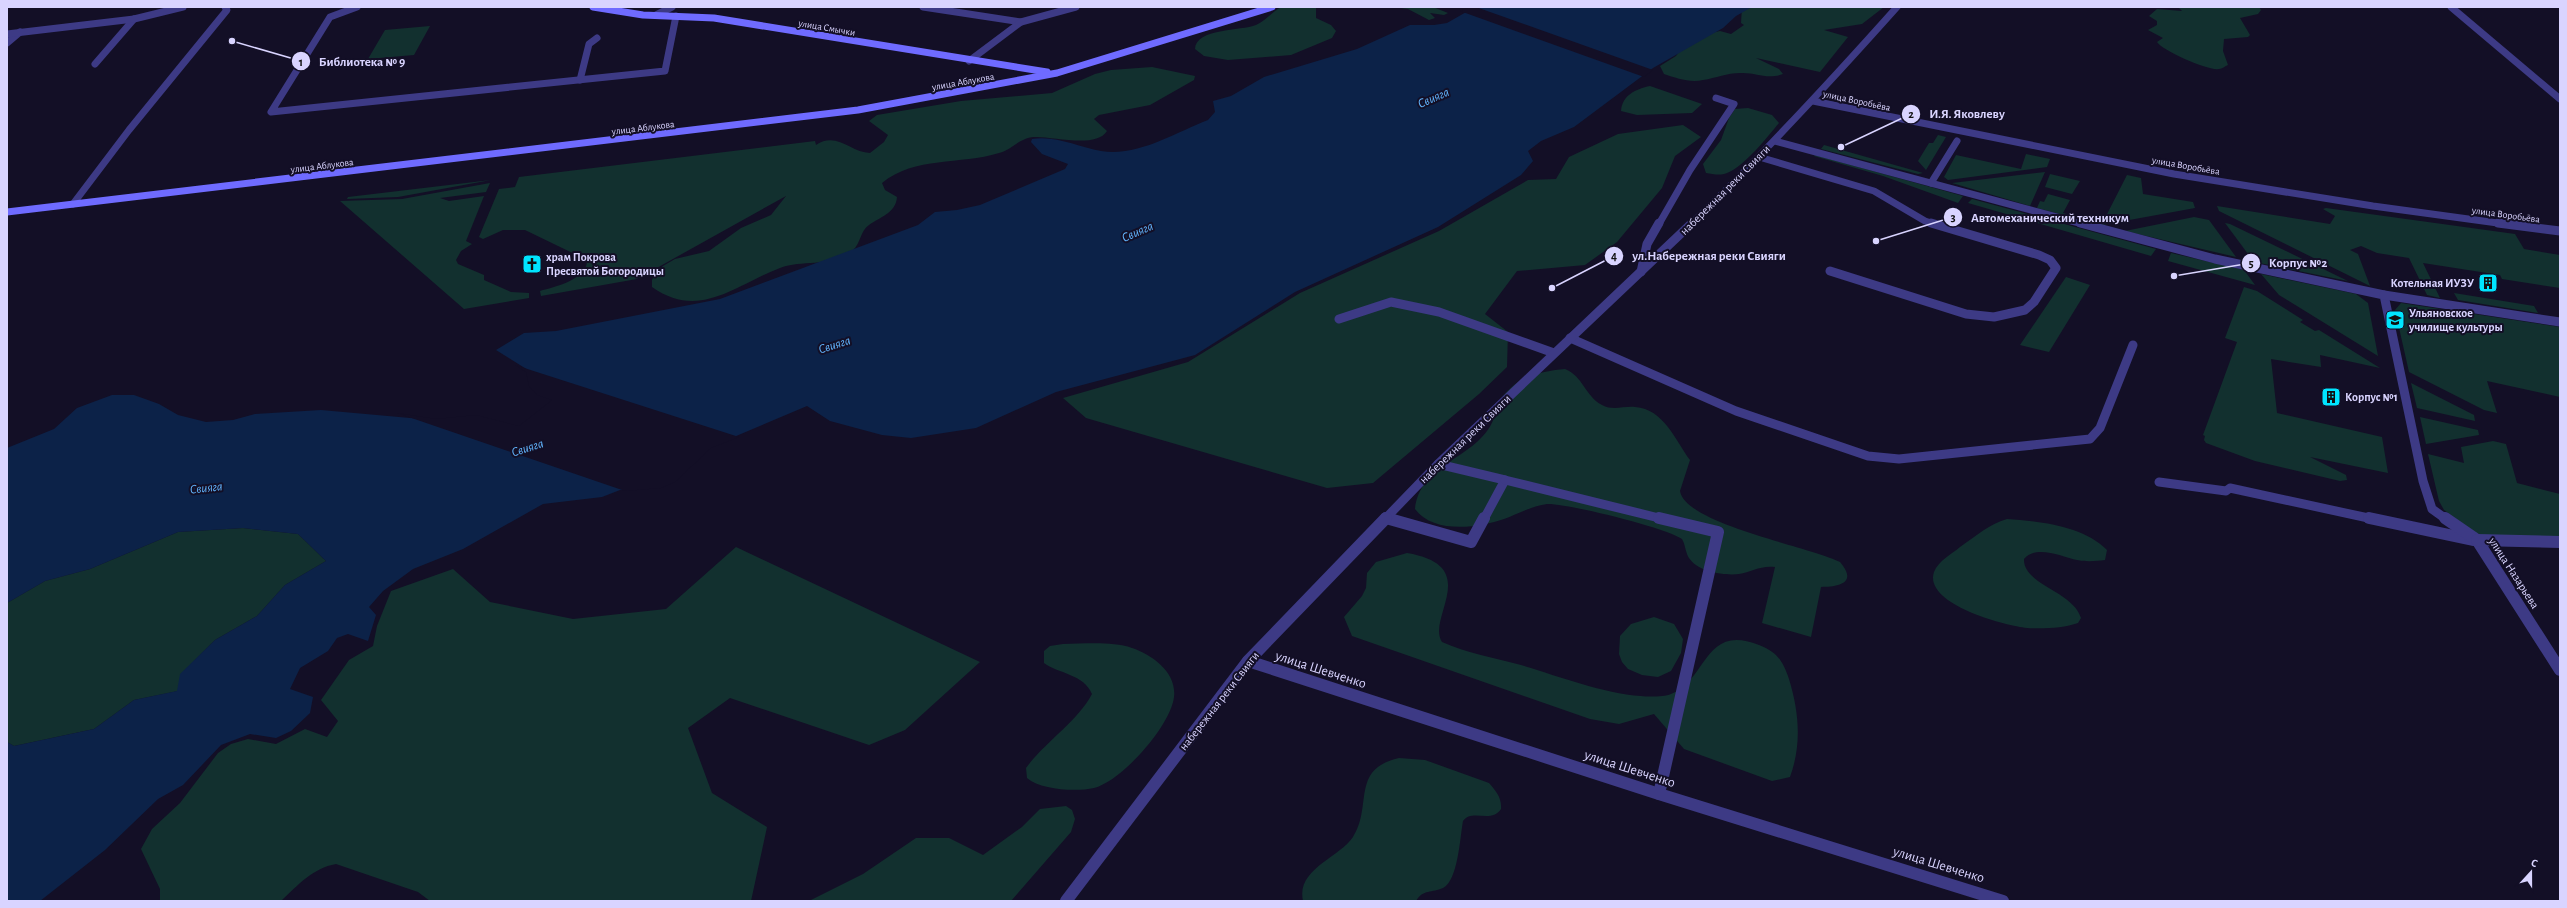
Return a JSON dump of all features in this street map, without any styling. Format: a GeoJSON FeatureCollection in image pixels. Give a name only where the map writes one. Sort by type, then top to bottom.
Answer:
{"type":"FeatureCollection","features":[{"type":"Feature","properties":{"kind":"street"},"geometry":{"type":"LineString","coordinates":[[7,34],[134,19],[183,7]]}},
{"type":"Feature","properties":{"kind":"street"},"geometry":{"type":"LineString","coordinates":[[73,204],[90,180],[184,65],[226,10],[225,7]]}},
{"type":"Feature","properties":{"kind":"street"},"geometry":{"type":"LineString","coordinates":[[357,7],[330,17],[270,112],[665,70],[676,16]]}},
{"type":"Feature","properties":{"kind":"street","name":"улица Смычки"},"geometry":{"type":"LineString","coordinates":[[593,7],[656,15],[714,18],[969,61],[1057,73]]}},
{"type":"Feature","properties":{"kind":"street"},"geometry":{"type":"LineString","coordinates":[[656,15],[672,7]]}},
{"type":"Feature","properties":{"kind":"street"},"geometry":{"type":"LineString","coordinates":[[923,7],[1021,22]]}},
{"type":"Feature","properties":{"kind":"street"},"geometry":{"type":"LineString","coordinates":[[969,61],[1021,22],[1076,7]]}},
{"type":"Feature","properties":{"kind":"street","name":"улица Аблукова"},"geometry":{"type":"LineString","coordinates":[[7,212],[819,116],[1057,73],[1272,7]]}},
{"type":"Feature","properties":{"kind":"street","name":"набережная реки Свияги"},"geometry":{"type":"LineString","coordinates":[[1066,901],[1248,661],[1438,464],[1641,272],[1775,141],[1897,7]]}},
{"type":"Feature","properties":{"kind":"street"},"geometry":{"type":"LineString","coordinates":[[2451,7],[2560,99]]}},
{"type":"Feature","properties":{"kind":"street"},"geometry":{"type":"LineString","coordinates":[[94,64],[134,19]]}},
{"type":"Feature","properties":{"kind":"street"},"geometry":{"type":"LineString","coordinates":[[7,43],[20,32]]}},
{"type":"Feature","properties":{"kind":"street"},"geometry":{"type":"LineString","coordinates":[[580,80],[589,44],[597,38]]}},
{"type":"Feature","properties":{"kind":"street"},"geometry":{"type":"LineString","coordinates":[[1641,272],[1647,244],[1690,170],[1734,104],[1716,98]]}},
{"type":"Feature","properties":{"kind":"street","name":"улица Воробьёва"},"geometry":{"type":"LineString","coordinates":[[1813,101],[2174,174],[2373,206],[2560,231]]}},
{"type":"Feature","properties":{"kind":"street"},"geometry":{"type":"LineString","coordinates":[[1931,183],[1957,140]]}},
{"type":"Feature","properties":{"kind":"street"},"geometry":{"type":"LineString","coordinates":[[1775,141],[2215,259],[2384,295],[2560,322]]}},
{"type":"Feature","properties":{"kind":"street"},"geometry":{"type":"LineString","coordinates":[[1759,157],[1874,191],[1925,220],[2039,255],[2050,260],[2056,268],[2034,302],[2024,310],[1994,317],[1966,314],[1830,271]]}},
{"type":"Feature","properties":{"kind":"street"},"geometry":{"type":"LineString","coordinates":[[2384,295],[2423,481],[2432,509],[2477,540]]}},
{"type":"Feature","properties":{"kind":"street"},"geometry":{"type":"LineString","coordinates":[[1339,319],[1391,302],[1439,312],[1554,353]]}},
{"type":"Feature","properties":{"kind":"street"},"geometry":{"type":"LineString","coordinates":[[1570,338],[1736,411],[1868,456],[1898,460],[2090,439],[2100,428],[2133,346]]}},
{"type":"Feature","properties":{"kind":"street"},"geometry":{"type":"LineString","coordinates":[[1438,464],[1718,532],[1659,794]]}},
{"type":"Feature","properties":{"kind":"street"},"geometry":{"type":"LineString","coordinates":[[1386,518],[1471,542],[1505,480]]}},
{"type":"Feature","properties":{"kind":"street"},"geometry":{"type":"LineString","coordinates":[[2159,482],[2226,491],[2230,488],[2249,490],[2349,515],[2477,540]]}},
{"type":"Feature","properties":{"kind":"street","name":"улица Назарьева"},"geometry":{"type":"LineString","coordinates":[[2477,540],[2560,542]]}},
{"type":"Feature","properties":{"kind":"street","name":"улица Назарьева"},"geometry":{"type":"LineString","coordinates":[[2477,540],[2560,670]]}},
{"type":"Feature","properties":{"kind":"street","name":"улица Шевченко"},"geometry":{"type":"LineString","coordinates":[[1248,661],[1659,794],[2003,901]]}},
{"type":"Feature","properties":{"kind":"green space"},"geometry":{"type":"Polygon","coordinates":[[[1281,7],[1316,7],[1316,18],[1331,25],[1336,31],[1332,38],[1291,55],[1228,60],[1204,56],[1195,49],[1197,42],[1203,37],[1220,31],[1256,25],[1281,7]]]}},
{"type":"Feature","properties":{"kind":"green space"},"geometry":{"type":"Polygon","coordinates":[[[1394,7],[1433,7],[1448,13],[1444,15],[1430,13],[1435,18],[1429,20],[1408,9],[1394,7]]]}},
{"type":"Feature","properties":{"kind":"green space"},"geometry":{"type":"Polygon","coordinates":[[[1742,7],[1884,7],[1862,24],[1824,30],[1848,37],[1820,72],[1756,58],[1779,69],[1783,74],[1777,76],[1766,76],[1735,73],[1693,81],[1683,80],[1664,74],[1660,66],[1676,56],[1686,42],[1698,36],[1720,31],[1731,34],[1744,25],[1741,23],[1742,7]]]}},
{"type":"Feature","properties":{"kind":"green space"},"geometry":{"type":"Polygon","coordinates":[[[2178,7],[2259,7],[2261,10],[2258,14],[2240,18],[2250,35],[2248,37],[2224,39],[2223,51],[2228,65],[2221,69],[2213,69],[2196,64],[2161,46],[2157,42],[2163,38],[2148,30],[2157,25],[2157,21],[2149,16],[2157,9],[2182,11],[2178,7]]]}},
{"type":"Feature","properties":{"kind":"green space"},"geometry":{"type":"Polygon","coordinates":[[[430,26],[414,55],[368,59],[385,30],[430,26]]]}},
{"type":"Feature","properties":{"kind":"green space"},"geometry":{"type":"Polygon","coordinates":[[[1152,67],[1195,76],[1194,80],[1150,105],[1099,115],[1094,119],[1107,131],[1101,136],[1093,139],[1084,141],[1034,137],[1024,140],[999,153],[984,157],[938,162],[895,174],[882,183],[885,190],[897,197],[894,207],[887,214],[866,228],[856,247],[845,256],[827,261],[789,265],[718,296],[702,300],[686,301],[670,297],[652,287],[652,280],[656,272],[675,259],[709,251],[741,228],[771,215],[786,196],[637,279],[541,296],[540,291],[570,281],[577,277],[586,267],[587,260],[525,230],[503,230],[483,239],[479,237],[499,189],[515,187],[519,177],[815,141],[816,145],[824,141],[837,141],[856,150],[870,153],[884,142],[888,135],[869,121],[877,115],[961,101],[1052,93],[1095,74],[1111,70],[1152,67]]]}},
{"type":"Feature","properties":{"kind":"green space"},"geometry":{"type":"Polygon","coordinates":[[[1650,86],[1702,104],[1692,113],[1637,115],[1621,111],[1622,105],[1627,97],[1635,91],[1650,86]]]}},
{"type":"Feature","properties":{"kind":"green space"},"geometry":{"type":"Polygon","coordinates":[[[1748,108],[1772,115],[1779,123],[1755,151],[1734,169],[1722,174],[1706,173],[1703,164],[1721,140],[1729,118],[1735,109],[1748,108]]]}},
{"type":"Feature","properties":{"kind":"green space"},"geometry":{"type":"Polygon","coordinates":[[[1683,125],[1701,137],[1675,156],[1662,188],[1617,242],[1585,265],[1517,271],[1485,314],[1508,332],[1507,367],[1479,394],[1373,483],[1327,488],[1086,418],[1063,398],[1188,362],[1300,293],[1439,231],[1528,180],[1556,179],[1569,157],[1618,134],[1683,125]]]}},
{"type":"Feature","properties":{"kind":"green space"},"geometry":{"type":"Polygon","coordinates":[[[1938,135],[1946,137],[1926,170],[1918,161],[1929,143],[1933,143],[1938,135]]]}},
{"type":"Feature","properties":{"kind":"green space"},"geometry":{"type":"Polygon","coordinates":[[[1824,145],[1923,173],[1918,174],[1821,149],[1824,145]]]}},
{"type":"Feature","properties":{"kind":"green space"},"geometry":{"type":"Polygon","coordinates":[[[2026,154],[2050,159],[2047,167],[1948,180],[1944,177],[1956,155],[2021,169],[2026,154]]]}},
{"type":"Feature","properties":{"kind":"green space"},"geometry":{"type":"Polygon","coordinates":[[[1815,155],[1963,196],[1958,203],[1883,176],[1814,156],[1815,155]]]}},
{"type":"Feature","properties":{"kind":"green space"},"geometry":{"type":"Polygon","coordinates":[[[2045,172],[2030,206],[1952,183],[2045,172]]]}},
{"type":"Feature","properties":{"kind":"green space"},"geometry":{"type":"Polygon","coordinates":[[[2050,174],[2080,181],[2072,194],[2045,187],[2050,174]]]}},
{"type":"Feature","properties":{"kind":"green space"},"geometry":{"type":"Polygon","coordinates":[[[2127,175],[2141,178],[2143,194],[2193,202],[2195,208],[2102,225],[2037,208],[2040,201],[2044,202],[2048,194],[2070,200],[2063,213],[2102,224],[2127,175]]]}},
{"type":"Feature","properties":{"kind":"green space"},"geometry":{"type":"Polygon","coordinates":[[[491,180],[398,197],[347,199],[348,197],[491,180]]]}},
{"type":"Feature","properties":{"kind":"green space"},"geometry":{"type":"Polygon","coordinates":[[[490,183],[486,192],[440,198],[449,201],[484,196],[466,241],[472,244],[461,251],[456,260],[458,264],[484,275],[484,280],[511,292],[529,293],[529,298],[464,309],[340,201],[402,199],[490,183]]]}},
{"type":"Feature","properties":{"kind":"green space"},"geometry":{"type":"Polygon","coordinates":[[[1972,199],[2156,249],[2151,256],[1968,203],[1972,199]]]}},
{"type":"Feature","properties":{"kind":"green space"},"geometry":{"type":"Polygon","coordinates":[[[2217,206],[2330,224],[2335,216],[2323,209],[2326,208],[2515,234],[2524,249],[2560,255],[2560,288],[2502,279],[2500,275],[2423,263],[2440,298],[2427,295],[2409,258],[2377,253],[2361,246],[2350,250],[2358,254],[2370,286],[2219,211],[2217,206]]]}},
{"type":"Feature","properties":{"kind":"green space"},"geometry":{"type":"Polygon","coordinates":[[[2194,217],[2209,220],[2236,257],[2125,231],[2194,217]]]}},
{"type":"Feature","properties":{"kind":"green space"},"geometry":{"type":"Polygon","coordinates":[[[2225,223],[2230,224],[2348,281],[2254,262],[2225,223]]]}},
{"type":"Feature","properties":{"kind":"green space"},"geometry":{"type":"Polygon","coordinates":[[[2171,253],[2244,270],[2255,285],[2168,261],[2171,253]]]}},
{"type":"Feature","properties":{"kind":"green space"},"geometry":{"type":"Polygon","coordinates":[[[2261,274],[2356,294],[2368,303],[2378,356],[2279,295],[2261,274]]]}},
{"type":"Feature","properties":{"kind":"green space"},"geometry":{"type":"Polygon","coordinates":[[[2066,277],[2090,285],[2049,352],[2020,345],[2066,277]]]}},
{"type":"Feature","properties":{"kind":"green space"},"geometry":{"type":"Polygon","coordinates":[[[2244,287],[2257,291],[2303,320],[2300,322],[2315,331],[2319,330],[2380,368],[2320,355],[2321,367],[2271,359],[2277,413],[2382,437],[2388,473],[2310,457],[2346,475],[2347,480],[2340,481],[2255,461],[2206,443],[2204,440],[2205,436],[2203,435],[2237,342],[2225,338],[2244,287]]]}},
{"type":"Feature","properties":{"kind":"green space"},"geometry":{"type":"Polygon","coordinates":[[[2454,293],[2534,306],[2538,313],[2458,300],[2454,293]]]}},
{"type":"Feature","properties":{"kind":"green space"},"geometry":{"type":"Polygon","coordinates":[[[2401,303],[2560,327],[2560,397],[2487,381],[2497,413],[2484,410],[2409,372],[2395,310],[2401,303]]]}},
{"type":"Feature","properties":{"kind":"green space"},"geometry":{"type":"Polygon","coordinates":[[[1565,369],[1576,376],[1592,397],[1602,405],[1610,408],[1635,407],[1645,409],[1654,413],[1661,419],[1674,435],[1690,460],[1680,491],[1687,503],[1703,514],[1725,524],[1840,562],[1845,569],[1847,579],[1840,585],[1821,587],[1811,637],[1762,623],[1775,567],[1761,568],[1739,574],[1725,574],[1709,571],[1695,565],[1690,560],[1682,539],[1673,534],[1616,517],[1558,505],[1541,505],[1504,519],[1482,525],[1456,527],[1444,526],[1433,522],[1423,517],[1415,509],[1419,495],[1425,483],[1434,473],[1478,441],[1491,425],[1502,398],[1514,385],[1525,378],[1545,372],[1565,369]]]}},
{"type":"Feature","properties":{"kind":"green space"},"geometry":{"type":"Polygon","coordinates":[[[2411,383],[2474,415],[2475,421],[2417,408],[2411,383]]]}},
{"type":"Feature","properties":{"kind":"green space"},"geometry":{"type":"Polygon","coordinates":[[[2420,417],[2478,430],[2479,435],[2426,444],[2420,417]]]}},
{"type":"Feature","properties":{"kind":"green space"},"geometry":{"type":"Polygon","coordinates":[[[2493,441],[2506,444],[2517,483],[2560,494],[2560,538],[2486,536],[2476,533],[2444,510],[2439,501],[2428,454],[2464,463],[2461,447],[2493,441]]]}},
{"type":"Feature","properties":{"kind":"green space"},"geometry":{"type":"Polygon","coordinates":[[[2007,519],[2046,523],[2073,530],[2086,535],[2107,550],[2105,560],[2081,561],[2057,554],[2042,552],[2035,552],[2024,559],[2026,568],[2031,575],[2039,582],[2069,601],[2076,609],[2081,618],[2078,623],[2060,627],[2027,628],[2002,623],[1985,618],[1953,603],[1941,594],[1934,584],[1934,572],[1942,561],[1983,531],[2000,521],[2007,519]]]}},
{"type":"Feature","properties":{"kind":"green space"},"geometry":{"type":"Polygon","coordinates":[[[243,528],[298,534],[326,561],[285,585],[257,616],[215,640],[181,674],[178,691],[134,700],[94,729],[14,746],[7,742],[7,603],[45,581],[90,569],[178,532],[243,528]]]}},
{"type":"Feature","properties":{"kind":"green space"},"geometry":{"type":"Polygon","coordinates":[[[736,547],[980,662],[905,730],[869,745],[730,698],[688,728],[712,793],[767,827],[751,901],[430,901],[418,892],[336,864],[313,873],[281,901],[160,901],[160,889],[141,849],[152,829],[180,803],[218,753],[231,744],[248,739],[276,744],[305,729],[327,737],[338,721],[321,700],[349,660],[373,646],[377,626],[391,591],[453,569],[490,602],[573,619],[666,609],[736,547]]]}},
{"type":"Feature","properties":{"kind":"green space"},"geometry":{"type":"Polygon","coordinates":[[[1407,553],[1430,560],[1443,569],[1448,581],[1439,632],[1442,642],[1471,652],[1521,665],[1596,688],[1644,696],[1668,695],[1683,687],[1693,677],[1708,656],[1717,647],[1727,641],[1741,640],[1765,648],[1775,654],[1782,662],[1789,679],[1795,704],[1798,740],[1794,765],[1790,777],[1772,781],[1684,749],[1654,714],[1619,724],[1590,719],[1352,636],[1344,617],[1362,596],[1366,588],[1367,573],[1376,562],[1407,553]]]}},
{"type":"Feature","properties":{"kind":"green space"},"geometry":{"type":"Polygon","coordinates":[[[1654,617],[1674,624],[1683,639],[1681,653],[1671,671],[1658,677],[1642,675],[1628,669],[1622,662],[1619,654],[1620,636],[1631,624],[1654,617]]]}},
{"type":"Feature","properties":{"kind":"green space"},"geometry":{"type":"Polygon","coordinates":[[[1063,644],[1115,644],[1140,651],[1148,655],[1162,666],[1172,680],[1174,688],[1174,697],[1171,709],[1155,736],[1131,764],[1118,775],[1094,788],[1078,790],[1059,789],[1041,785],[1027,778],[1026,768],[1042,749],[1070,723],[1086,704],[1092,694],[1088,687],[1077,678],[1044,663],[1044,651],[1050,646],[1063,644]]]}},
{"type":"Feature","properties":{"kind":"green space"},"geometry":{"type":"Polygon","coordinates":[[[1399,758],[1425,760],[1489,783],[1499,798],[1501,809],[1492,815],[1471,816],[1467,817],[1463,821],[1458,858],[1452,877],[1448,884],[1439,890],[1425,893],[1416,901],[1303,901],[1303,890],[1306,880],[1312,872],[1347,844],[1353,837],[1359,825],[1368,780],[1374,771],[1384,763],[1399,758]]]}},
{"type":"Feature","properties":{"kind":"green space"},"geometry":{"type":"Polygon","coordinates":[[[1066,806],[1072,810],[1075,819],[1071,832],[1011,901],[809,901],[863,874],[916,838],[949,838],[983,855],[1022,827],[1040,809],[1066,806]]]}},
{"type":"Feature","properties":{"kind":"water","name":"Свияга"},"geometry":{"type":"Polygon","coordinates":[[[1475,7],[1752,7],[1736,16],[1723,28],[1653,68],[1574,127],[1541,141],[1528,151],[1533,161],[1521,175],[1438,227],[1295,292],[1195,355],[1056,392],[976,428],[911,438],[882,435],[830,421],[807,406],[710,447],[661,486],[620,490],[602,497],[543,504],[463,549],[413,569],[383,591],[369,607],[376,615],[368,641],[348,634],[337,638],[328,651],[300,668],[290,689],[313,697],[310,713],[291,731],[276,738],[250,734],[221,745],[183,785],[158,799],[105,850],[40,901],[7,901],[7,742],[14,746],[94,729],[134,700],[177,691],[180,674],[215,640],[257,616],[285,585],[326,561],[298,534],[243,528],[178,532],[90,569],[45,581],[7,603],[7,448],[54,429],[77,408],[112,395],[134,395],[159,404],[178,415],[206,422],[233,420],[255,414],[321,410],[520,428],[556,399],[528,370],[496,350],[524,333],[556,331],[720,299],[918,225],[935,212],[957,210],[980,205],[1065,169],[1068,164],[1042,154],[1031,142],[1032,139],[1041,138],[1058,140],[1101,151],[1115,152],[1129,151],[1156,143],[1208,120],[1215,112],[1213,101],[1231,96],[1264,77],[1357,49],[1410,25],[1434,25],[1447,23],[1475,7]]]}},
{"type":"Feature","properties":{"kind":"pier"},"geometry":{"type":"Polygon","coordinates":[[[1470,7],[1476,7],[1653,70],[1644,77],[1460,11],[1470,7]]]}},
{"type":"Feature","properties":{"kind":"pier"},"geometry":{"type":"Polygon","coordinates":[[[515,365],[739,437],[711,448],[675,482],[661,488],[625,491],[397,413],[436,419],[476,415],[519,426],[552,400],[537,395],[529,386],[526,372],[515,365]]]}},
{"type":"Feature","properties":{"kind":"place","name":"Библиотека № 9"},"geometry":{"type":"Point","coordinates":[232,41]}},
{"type":"Feature","properties":{"kind":"place","name":"И.Я. Яковлеву"},"geometry":{"type":"Point","coordinates":[1841,147]}},
{"type":"Feature","properties":{"kind":"place","name":"Автомеханический техникум"},"geometry":{"type":"Point","coordinates":[1876,241]}},
{"type":"Feature","properties":{"kind":"place","name":"храм Покрова Пресвятой Богородицы"},"geometry":{"type":"Point","coordinates":[532,264]}},
{"type":"Feature","properties":{"kind":"place","name":"Корпус №2"},"geometry":{"type":"Point","coordinates":[2174,276]}},
{"type":"Feature","properties":{"kind":"place","name":"Котельная ИУЗУ"},"geometry":{"type":"Point","coordinates":[2488,283]}},
{"type":"Feature","properties":{"kind":"place","name":"ул.Набережная реки Свияги"},"geometry":{"type":"Point","coordinates":[1552,288]}},
{"type":"Feature","properties":{"kind":"place","name":"Ульяновское училище культуры"},"geometry":{"type":"Point","coordinates":[2395,320]}},
{"type":"Feature","properties":{"kind":"place","name":"Корпус №1"},"geometry":{"type":"Point","coordinates":[2331,397]}}]}
